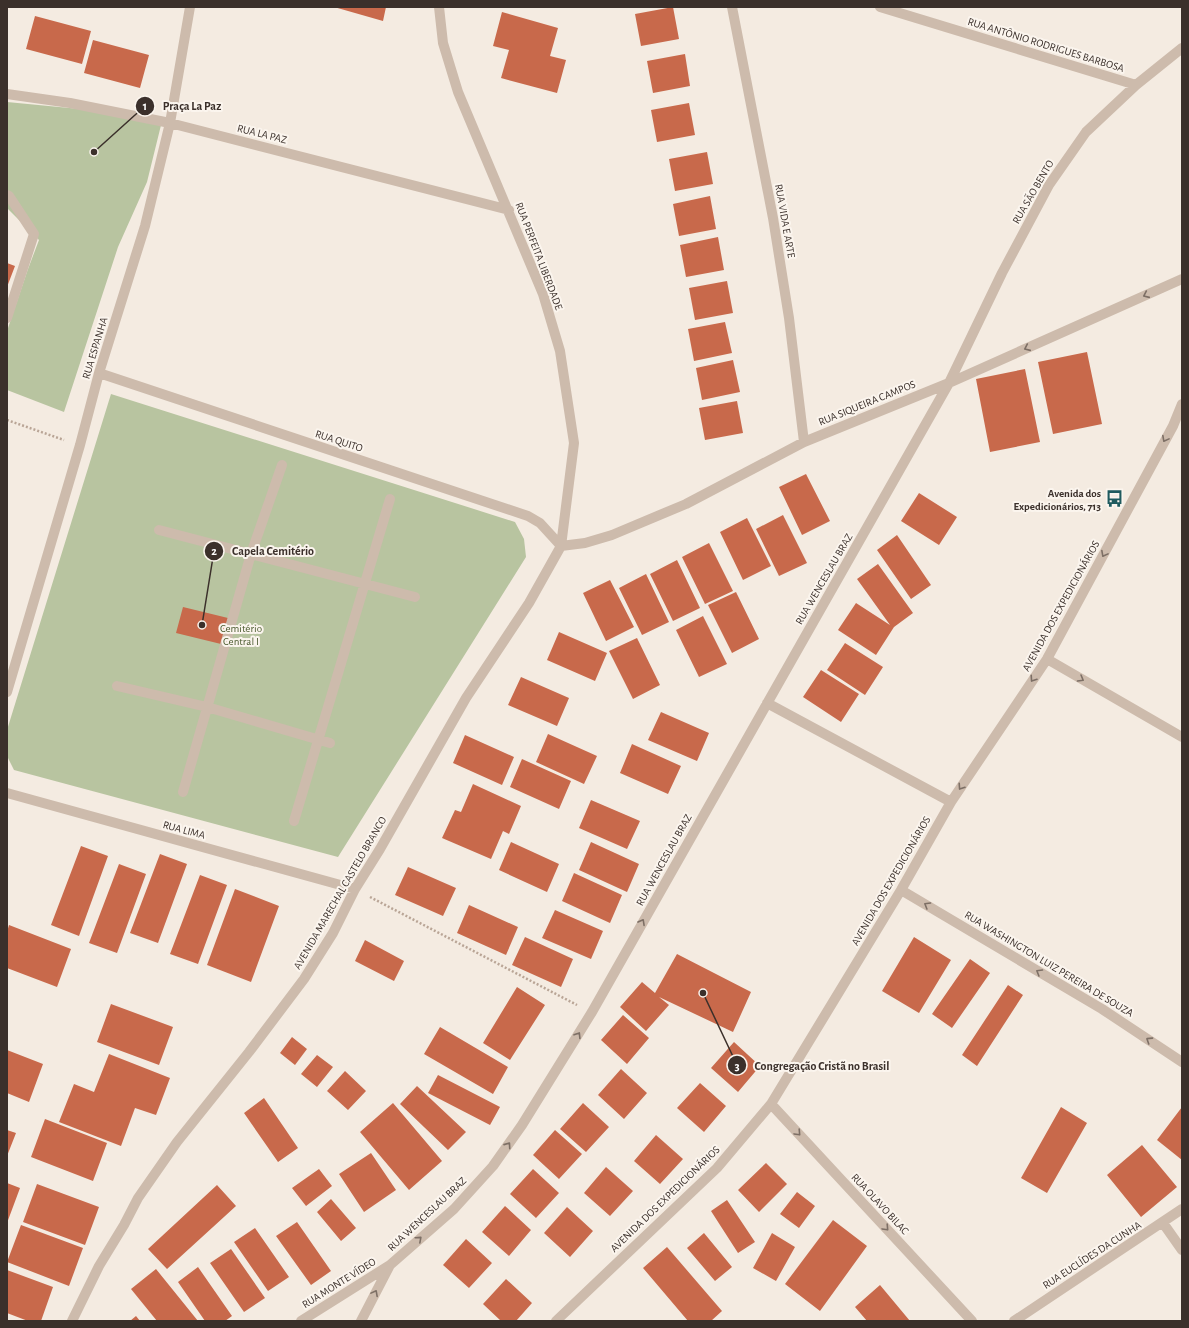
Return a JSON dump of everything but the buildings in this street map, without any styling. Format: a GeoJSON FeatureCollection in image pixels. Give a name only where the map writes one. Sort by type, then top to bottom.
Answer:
{"type":"FeatureCollection","features":[{"type":"Feature","properties":{"kind":"street","name":"RUA ESPANHA"},"geometry":{"type":"LineString","coordinates":[[7,692],[80,445],[99,373],[145,226],[170,123],[190,7]]}},
{"type":"Feature","properties":{"kind":"street","name":"RUA PERFEITA LIBERDADE"},"geometry":{"type":"LineString","coordinates":[[439,7],[443,43],[458,92],[543,294],[560,351],[574,442],[561,546]]}},
{"type":"Feature","properties":{"kind":"street","name":"RUA VIDA E ARTE"},"geometry":{"type":"LineString","coordinates":[[732,7],[772,218],[789,318],[804,442]]}},
{"type":"Feature","properties":{"kind":"street","name":"RUA ANTÔNIO RODRIGUES BARBOSA"},"geometry":{"type":"LineString","coordinates":[[880,7],[1136,85]]}},
{"type":"Feature","properties":{"kind":"street","name":"RUA SÃO BENTO"},"geometry":{"type":"LineString","coordinates":[[949,383],[1002,273],[1049,185],[1086,132],[1136,85],[1182,48]]}},
{"type":"Feature","properties":{"kind":"street","name":"RUA LA PAZ"},"geometry":{"type":"LineString","coordinates":[[7,94],[170,123],[508,210]]}},
{"type":"Feature","properties":{"kind":"street"},"geometry":{"type":"LineString","coordinates":[[7,195],[34,234],[7,318]]}},
{"type":"Feature","properties":{"kind":"street","name":"RUA SIQUEIRA CAMPOS"},"geometry":{"type":"LineString","coordinates":[[561,546],[585,543],[612,535],[686,504],[804,442],[949,383],[1182,280]]}},
{"type":"Feature","properties":{"kind":"street","name":"RUA QUITO"},"geometry":{"type":"LineString","coordinates":[[99,373],[528,516],[540,523],[561,546]]}},
{"type":"Feature","properties":{"kind":"street","name":"RUA WENCESLAU BRAZ"},"geometry":{"type":"LineString","coordinates":[[361,1321],[390,1265],[454,1209],[493,1166],[522,1125],[592,1012],[949,383]]}},
{"type":"Feature","properties":{"kind":"street","name":"AVENIDA DOS EXPEDICIONÁRIOS"},"geometry":{"type":"LineString","coordinates":[[556,1321],[717,1168],[771,1104],[901,890],[951,802],[1047,659],[1173,426],[1182,404]]}},
{"type":"Feature","properties":{"kind":"street"},"geometry":{"type":"LineString","coordinates":[[1173,426],[1182,431]]}},
{"type":"Feature","properties":{"kind":"street"},"geometry":{"type":"LineString","coordinates":[[183,792],[250,554],[282,465]]}},
{"type":"Feature","properties":{"kind":"street"},"geometry":{"type":"LineString","coordinates":[[294,821],[390,499]]}},
{"type":"Feature","properties":{"kind":"street"},"geometry":{"type":"LineString","coordinates":[[159,530],[415,597]]}},
{"type":"Feature","properties":{"kind":"street","name":"AVENIDA MARECHAL CASTELO BRANCO"},"geometry":{"type":"LineString","coordinates":[[72,1321],[98,1266],[124,1225],[138,1198],[177,1142],[249,1052],[304,979],[333,933],[355,889],[380,849],[466,698],[529,603],[561,546]]}},
{"type":"Feature","properties":{"kind":"street"},"geometry":{"type":"LineString","coordinates":[[1047,659],[1182,737]]}},
{"type":"Feature","properties":{"kind":"street"},"geometry":{"type":"LineString","coordinates":[[117,686],[207,707],[330,743]]}},
{"type":"Feature","properties":{"kind":"street"},"geometry":{"type":"LineString","coordinates":[[766,703],[951,802]]}},
{"type":"Feature","properties":{"kind":"street","name":"RUA LIMA"},"geometry":{"type":"LineString","coordinates":[[7,793],[355,889]]}},
{"type":"Feature","properties":{"kind":"street","name":"RUA WASHINGTON LUIZ PEREIRA DE SOUZA"},"geometry":{"type":"LineString","coordinates":[[901,890],[1102,1009],[1182,1062]]}},
{"type":"Feature","properties":{"kind":"street","name":"RUA OLAVO BILAC"},"geometry":{"type":"LineString","coordinates":[[771,1104],[972,1321]]}},
{"type":"Feature","properties":{"kind":"street","name":"RUA EUCLÍDES DA CUNHA"},"geometry":{"type":"LineString","coordinates":[[1014,1321],[1182,1209]]}},
{"type":"Feature","properties":{"kind":"street"},"geometry":{"type":"LineString","coordinates":[[1163,1223],[1182,1250]]}},
{"type":"Feature","properties":{"kind":"street","name":"RUA MONTE VÍDEO"},"geometry":{"type":"LineString","coordinates":[[300,1321],[390,1265]]}},
{"type":"Feature","properties":{"kind":"path"},"geometry":{"type":"LineString","coordinates":[[7,420],[80,445]]}},
{"type":"Feature","properties":{"kind":"path"},"geometry":{"type":"LineString","coordinates":[[355,889],[592,1012]]}},
{"type":"Feature","properties":{"kind":"green space"},"geometry":{"type":"Polygon","coordinates":[[[7,102],[163,117],[147,182],[118,247],[64,412],[7,390],[7,331],[39,240],[7,208],[7,102]]]}},
{"type":"Feature","properties":{"kind":"green space","name":"Cemitério Central I"},"geometry":{"type":"Polygon","coordinates":[[[111,394],[515,522],[524,539],[526,557],[338,857],[14,770],[7,756],[7,730],[111,394]]]}},
{"type":"Feature","properties":{"kind":"place","name":"Praça La Paz"},"geometry":{"type":"Point","coordinates":[94,152]}},
{"type":"Feature","properties":{"kind":"place","name":"Avenida dos Expedicionários, 713"},"geometry":{"type":"Point","coordinates":[1114,499]}},
{"type":"Feature","properties":{"kind":"place","name":"Capela Cemitério"},"geometry":{"type":"Point","coordinates":[202,625]}},
{"type":"Feature","properties":{"kind":"place","name":"Congregação Cristã no Brasil"},"geometry":{"type":"Point","coordinates":[703,993]}}]}
